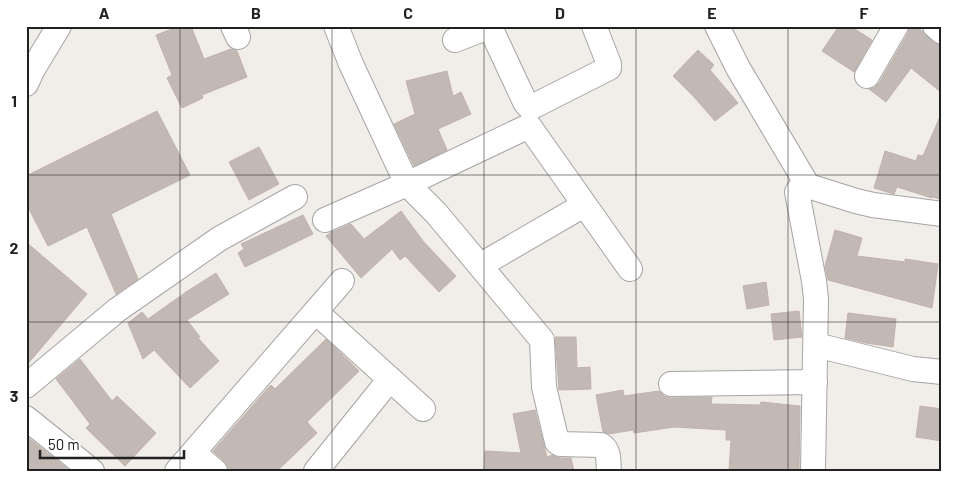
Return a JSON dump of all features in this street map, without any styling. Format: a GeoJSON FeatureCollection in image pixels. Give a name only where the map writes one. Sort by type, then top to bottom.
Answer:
{"type":"FeatureCollection","features":[{"type":"Feature","properties":{"kind":"street"},"geometry":{"type":"LineString","coordinates":[[26,84],[58,26]]}},
{"type":"Feature","properties":{"kind":"street"},"geometry":{"type":"LineString","coordinates":[[336,26],[351,64],[412,181],[436,213],[542,340],[544,387],[557,442],[560,444],[601,445],[608,452],[609,471]]}},
{"type":"Feature","properties":{"kind":"street"},"geometry":{"type":"LineString","coordinates":[[455,40],[491,26],[525,102],[528,106],[532,107],[608,68],[609,64],[594,26]]}},
{"type":"Feature","properties":{"kind":"street"},"geometry":{"type":"LineString","coordinates":[[717,26],[743,76],[808,186]]}},
{"type":"Feature","properties":{"kind":"street"},"geometry":{"type":"LineString","coordinates":[[867,76],[896,26]]}},
{"type":"Feature","properties":{"kind":"street"},"geometry":{"type":"LineString","coordinates":[[935,26],[942,32]]}},
{"type":"Feature","properties":{"kind":"street"},"geometry":{"type":"LineString","coordinates":[[325,220],[529,126],[630,269]]}},
{"type":"Feature","properties":{"kind":"street"},"geometry":{"type":"LineString","coordinates":[[412,181],[486,262],[534,320]]}},
{"type":"Feature","properties":{"kind":"street"},"geometry":{"type":"LineString","coordinates":[[813,471],[816,345],[814,281],[796,195],[798,189],[808,186],[864,203],[942,214]]}},
{"type":"Feature","properties":{"kind":"street"},"geometry":{"type":"LineString","coordinates":[[26,386],[117,310],[219,239],[295,197]]}},
{"type":"Feature","properties":{"kind":"street"},"geometry":{"type":"LineString","coordinates":[[486,262],[584,205]]}},
{"type":"Feature","properties":{"kind":"street"},"geometry":{"type":"LineString","coordinates":[[177,471],[342,281]]}},
{"type":"Feature","properties":{"kind":"street"},"geometry":{"type":"LineString","coordinates":[[316,312],[423,409]]}},
{"type":"Feature","properties":{"kind":"street"},"geometry":{"type":"LineString","coordinates":[[816,345],[912,369],[942,372]]}},
{"type":"Feature","properties":{"kind":"street"},"geometry":{"type":"LineString","coordinates":[[316,471],[390,379]]}},
{"type":"Feature","properties":{"kind":"street"},"geometry":{"type":"LineString","coordinates":[[672,384],[815,382]]}},
{"type":"Feature","properties":{"kind":"street"},"geometry":{"type":"LineString","coordinates":[[26,418],[92,471]]}},
{"type":"Feature","properties":{"kind":"street"},"geometry":{"type":"LineString","coordinates":[[194,453],[215,471]]}},
{"type":"Feature","properties":{"kind":"building"},"geometry":{"type":"Polygon","coordinates":[[[180,26],[191,26],[204,59],[231,49],[237,51],[247,77],[202,95],[203,98],[182,108],[167,78],[172,75],[156,35],[180,26]]]}},
{"type":"Feature","properties":{"kind":"building"},"geometry":{"type":"Polygon","coordinates":[[[839,26],[850,26],[872,40],[854,72],[822,51],[839,26]]]}},
{"type":"Feature","properties":{"kind":"building"},"geometry":{"type":"Polygon","coordinates":[[[910,26],[917,26],[933,42],[942,45],[942,93],[911,68],[886,102],[869,89],[874,88],[879,83],[908,33],[910,26]]]}},
{"type":"Feature","properties":{"kind":"building"},"geometry":{"type":"Polygon","coordinates":[[[698,50],[714,65],[710,70],[738,103],[715,121],[673,76],[698,50]]]}},
{"type":"Feature","properties":{"kind":"building"},"geometry":{"type":"Polygon","coordinates":[[[447,71],[453,96],[461,92],[471,114],[438,129],[447,150],[414,166],[394,124],[415,114],[406,81],[447,71]]]}},
{"type":"Feature","properties":{"kind":"building"},"geometry":{"type":"Polygon","coordinates":[[[157,111],[190,175],[111,214],[138,279],[116,294],[87,227],[48,246],[26,203],[26,176],[157,111]]]}},
{"type":"Feature","properties":{"kind":"building"},"geometry":{"type":"Polygon","coordinates":[[[942,112],[942,200],[897,187],[894,194],[874,188],[885,151],[916,161],[918,155],[923,156],[942,112]]]}},
{"type":"Feature","properties":{"kind":"building"},"geometry":{"type":"Polygon","coordinates":[[[259,147],[279,184],[249,200],[229,162],[259,147]]]}},
{"type":"Feature","properties":{"kind":"building"},"geometry":{"type":"Polygon","coordinates":[[[401,211],[423,241],[456,276],[439,292],[405,256],[400,260],[392,249],[361,278],[326,236],[351,224],[364,239],[401,211]]]}},
{"type":"Feature","properties":{"kind":"building"},"geometry":{"type":"Polygon","coordinates":[[[303,215],[313,234],[245,267],[238,253],[244,249],[241,244],[303,215]]]}},
{"type":"Feature","properties":{"kind":"building"},"geometry":{"type":"Polygon","coordinates":[[[835,230],[862,238],[857,256],[905,262],[905,259],[938,264],[932,308],[828,280],[825,266],[835,230]]]}},
{"type":"Feature","properties":{"kind":"building"},"geometry":{"type":"Polygon","coordinates":[[[26,242],[87,294],[26,366],[26,242]]]}},
{"type":"Feature","properties":{"kind":"building"},"geometry":{"type":"Polygon","coordinates":[[[216,273],[229,294],[187,320],[200,337],[198,338],[219,361],[190,388],[154,350],[143,359],[128,323],[142,312],[148,319],[216,273]]]}},
{"type":"Feature","properties":{"kind":"building"},"geometry":{"type":"Polygon","coordinates":[[[766,282],[769,305],[747,309],[743,286],[766,282]]]}},
{"type":"Feature","properties":{"kind":"building"},"geometry":{"type":"Polygon","coordinates":[[[799,311],[802,337],[774,340],[771,314],[799,311]]]}},
{"type":"Feature","properties":{"kind":"building"},"geometry":{"type":"Polygon","coordinates":[[[848,313],[896,319],[893,347],[845,338],[848,313]]]}},
{"type":"Feature","properties":{"kind":"building"},"geometry":{"type":"Polygon","coordinates":[[[555,337],[576,337],[577,368],[590,367],[591,389],[559,390],[555,337]]]}},
{"type":"Feature","properties":{"kind":"building"},"geometry":{"type":"Polygon","coordinates":[[[326,339],[359,371],[307,422],[317,433],[277,471],[228,471],[228,466],[213,451],[271,385],[275,389],[326,339]]]}},
{"type":"Feature","properties":{"kind":"building"},"geometry":{"type":"Polygon","coordinates":[[[80,359],[112,401],[117,396],[156,433],[125,466],[86,428],[90,424],[56,379],[80,359]]]}},
{"type":"Feature","properties":{"kind":"building"},"geometry":{"type":"Polygon","coordinates":[[[623,390],[624,396],[659,391],[664,396],[671,398],[712,397],[711,404],[760,405],[761,402],[800,406],[799,471],[729,471],[731,440],[726,440],[726,430],[674,427],[634,433],[633,430],[609,434],[603,432],[596,395],[623,390]]]}},
{"type":"Feature","properties":{"kind":"building"},"geometry":{"type":"Polygon","coordinates":[[[920,406],[942,409],[942,441],[916,437],[920,406]]]}},
{"type":"Feature","properties":{"kind":"building"},"geometry":{"type":"Polygon","coordinates":[[[535,410],[547,457],[552,455],[560,458],[571,458],[574,471],[484,471],[485,451],[521,453],[513,414],[535,410]]]}},
{"type":"Feature","properties":{"kind":"building"},"geometry":{"type":"Polygon","coordinates":[[[26,436],[70,471],[26,471],[26,436]]]}}]}
